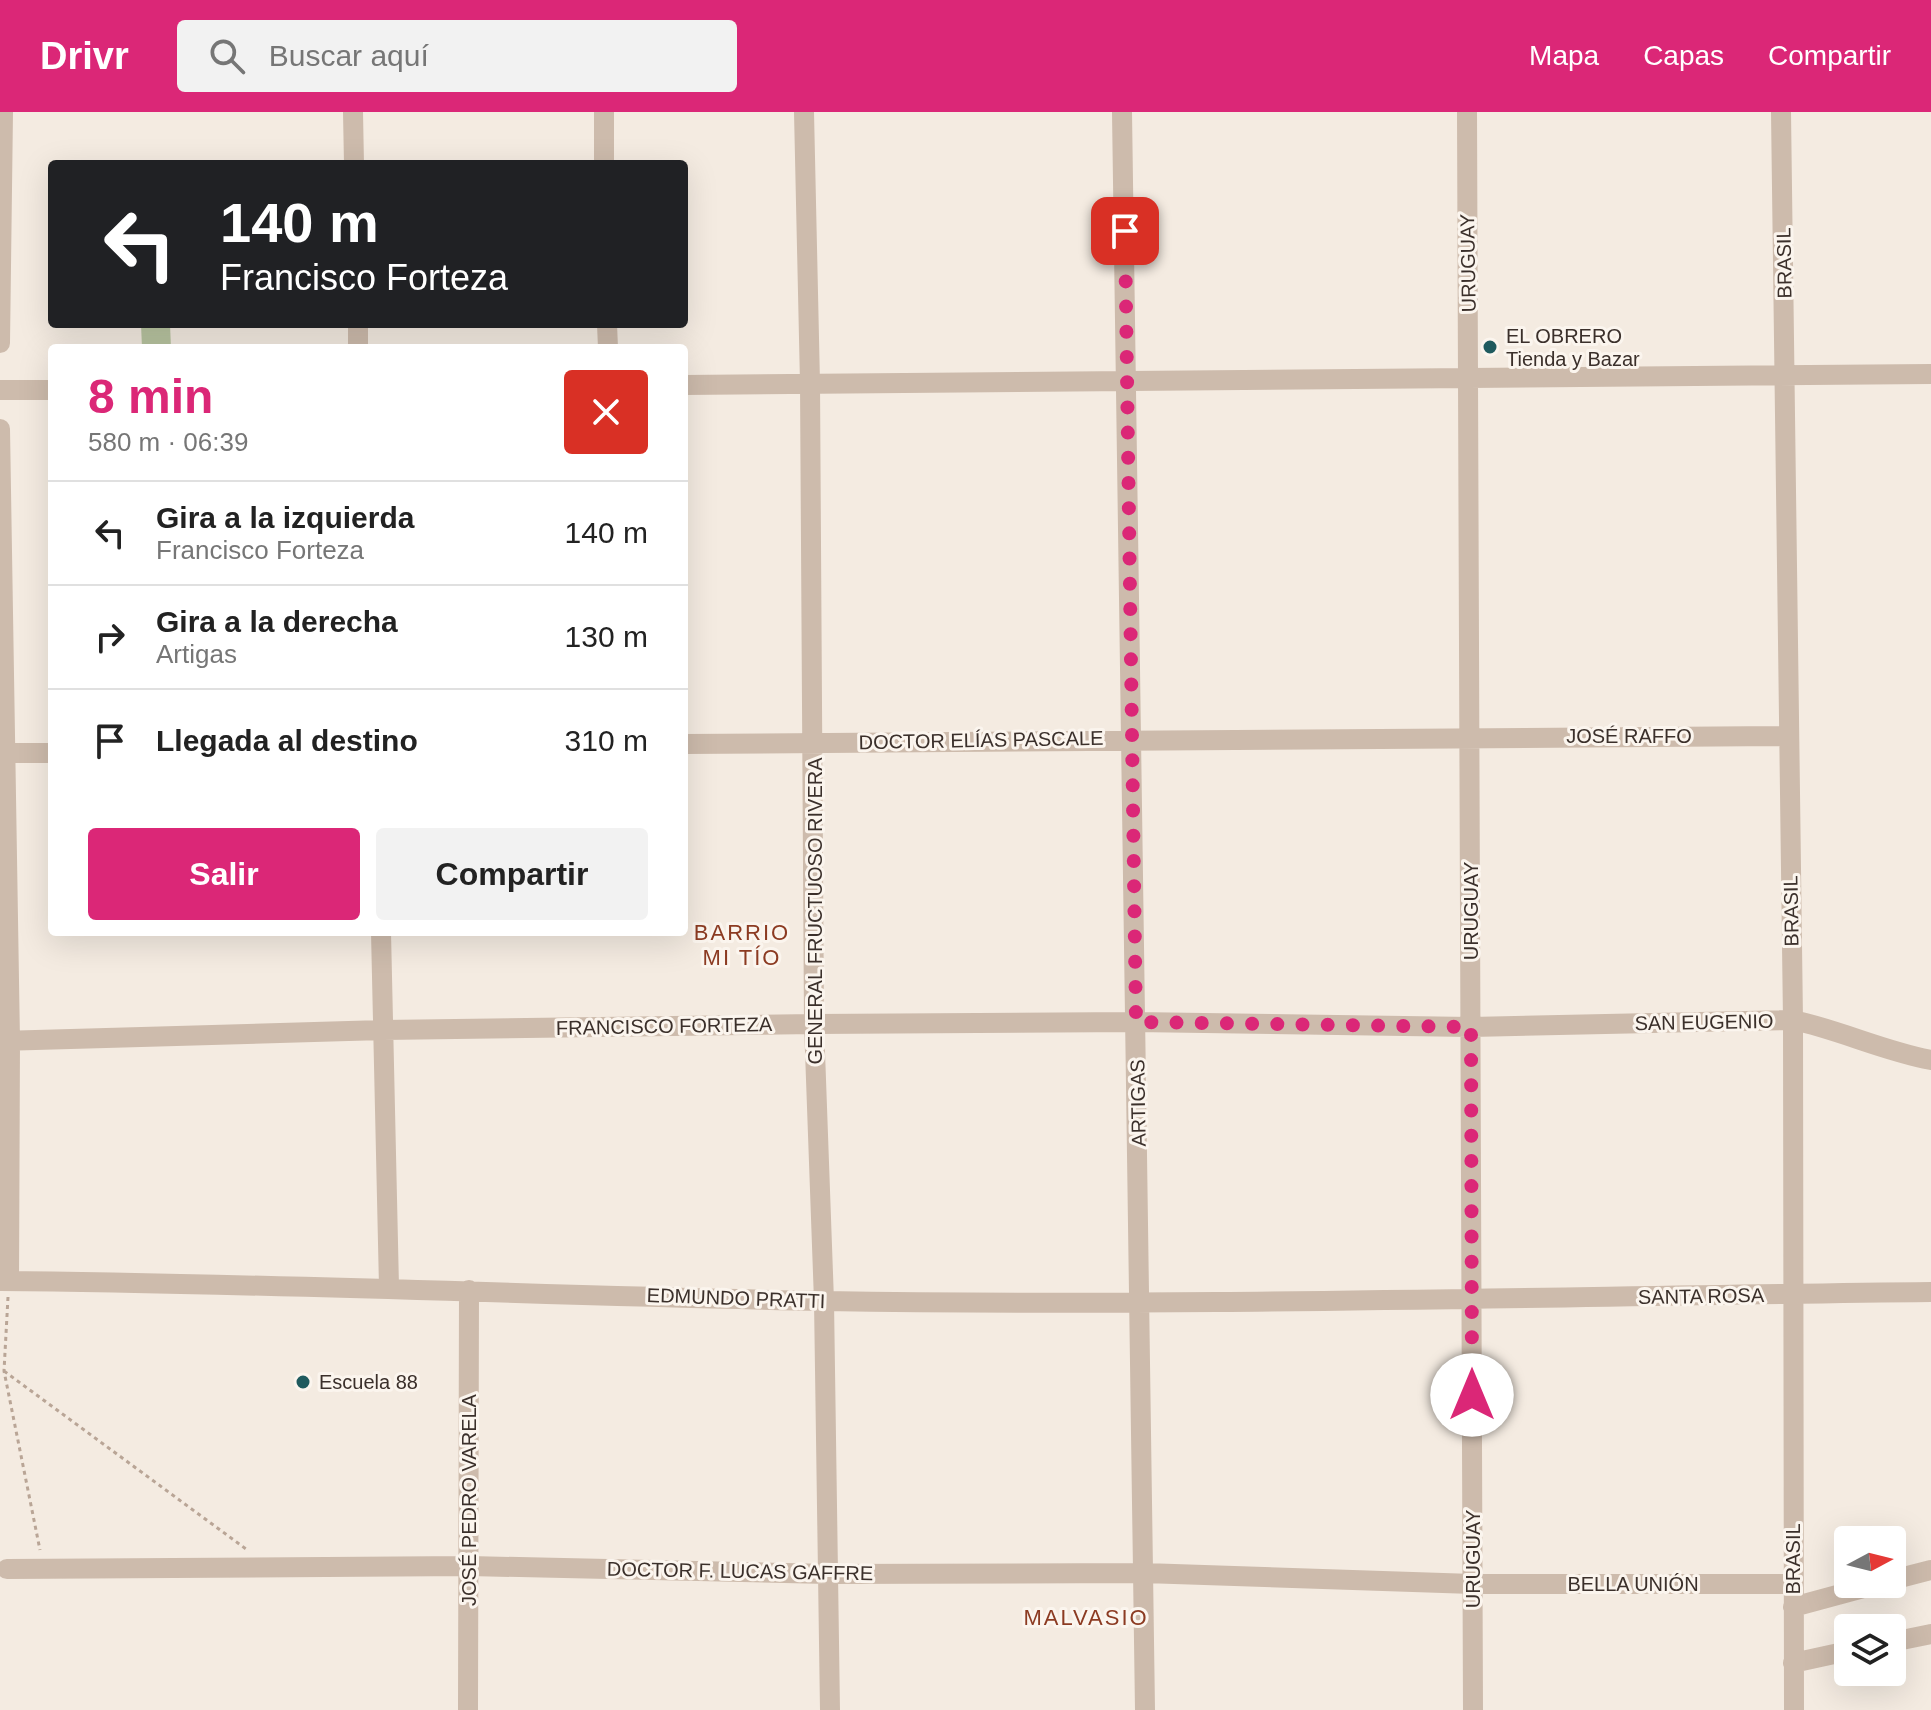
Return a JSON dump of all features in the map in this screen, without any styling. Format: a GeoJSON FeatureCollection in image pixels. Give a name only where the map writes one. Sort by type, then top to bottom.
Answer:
{"type":"FeatureCollection","features":[{"type":"Feature","properties":{"kind":"street"},"geometry":{"type":"LineString","coordinates":[[0,343],[3,112]]}},
{"type":"Feature","properties":{"kind":"street"},"geometry":{"type":"LineString","coordinates":[[353,112],[354,160]]}},
{"type":"Feature","properties":{"kind":"street"},"geometry":{"type":"LineString","coordinates":[[604,112],[604,160]]}},
{"type":"Feature","properties":{"kind":"street","name":"GENERAL FRUCTUOSO RIVERA"},"geometry":{"type":"LineString","coordinates":[[804,112],[814,743],[814,1024],[824,1301],[830,1710]]}},
{"type":"Feature","properties":{"kind":"street","name":"ARTIGAS"},"geometry":{"type":"LineString","coordinates":[[1122,112],[1145,1710]]}},
{"type":"Feature","properties":{"kind":"street","name":"URUGUAY"},"geometry":{"type":"LineString","coordinates":[[1467,112],[1473,1710]]}},
{"type":"Feature","properties":{"kind":"street","name":"BRASIL"},"geometry":{"type":"LineString","coordinates":[[1781,112],[1787,374],[1793,1020],[1794,1710]]}},
{"type":"Feature","properties":{"kind":"street"},"geometry":{"type":"LineString","coordinates":[[688,385],[1931,374]]}},
{"type":"Feature","properties":{"kind":"street"},"geometry":{"type":"LineString","coordinates":[[0,390],[48,390]]}},
{"type":"Feature","properties":{"kind":"street"},"geometry":{"type":"LineString","coordinates":[[0,429],[6,753],[5,1281]]}},
{"type":"Feature","properties":{"kind":"street","name":"JOSÉ RAFFO"},"geometry":{"type":"LineString","coordinates":[[1470,737],[1789,736]]}},
{"type":"Feature","properties":{"kind":"street","name":"DOCTOR ELÍAS PASCALE"},"geometry":{"type":"LineString","coordinates":[[688,744],[1470,737]]}},
{"type":"Feature","properties":{"kind":"street"},"geometry":{"type":"LineString","coordinates":[[6,753],[48,753]]}},
{"type":"Feature","properties":{"kind":"street"},"geometry":{"type":"LineString","coordinates":[[381,936],[389,1287]]}},
{"type":"Feature","properties":{"kind":"street","name":"SAN EUGENIO"},"geometry":{"type":"LineString","coordinates":[[1471,1027],[1793,1020],[1826,1027],[1896,1054],[1931,1060]]}},
{"type":"Feature","properties":{"kind":"street","name":"FRANCISCO FORTEZA"},"geometry":{"type":"LineString","coordinates":[[5,1041],[383,1030],[814,1024],[1136,1022],[1471,1027]]}},
{"type":"Feature","properties":{"kind":"street","name":"EDMUNDO PRATTI"},"geometry":{"type":"LineString","coordinates":[[5,1281],[389,1287],[824,1301],[1472,1300]]}},
{"type":"Feature","properties":{"kind":"street","name":"JOSÉ PEDRO VARELA"},"geometry":{"type":"LineString","coordinates":[[468,1710],[469,1290]]}},
{"type":"Feature","properties":{"kind":"street","name":"SANTA ROSA"},"geometry":{"type":"LineString","coordinates":[[1472,1300],[1931,1292]]}},
{"type":"Feature","properties":{"kind":"street","name":"DOCTOR F. LUCAS GAFFRE"},"geometry":{"type":"LineString","coordinates":[[7,1569],[469,1566],[828,1574],[1144,1573],[1473,1584]]}},
{"type":"Feature","properties":{"kind":"street"},"geometry":{"type":"LineString","coordinates":[[1906,1576],[1931,1570]]}},
{"type":"Feature","properties":{"kind":"street","name":"BELLA UNIÓN"},"geometry":{"type":"LineString","coordinates":[[1473,1584],[1793,1584]]}},
{"type":"Feature","properties":{"kind":"street"},"geometry":{"type":"LineString","coordinates":[[1793,1607],[1834,1596]]}},
{"type":"Feature","properties":{"kind":"street"},"geometry":{"type":"LineString","coordinates":[[1906,1639],[1931,1634]]}},
{"type":"Feature","properties":{"kind":"street"},"geometry":{"type":"LineString","coordinates":[[1793,1663],[1834,1654]]}},
{"type":"Feature","properties":{"kind":"path"},"geometry":{"type":"LineString","coordinates":[[5,1281],[4,1371],[44,1569]]}},
{"type":"Feature","properties":{"kind":"path"},"geometry":{"type":"LineString","coordinates":[[4,1371],[269,1566]]}},
{"type":"Feature","properties":{"kind":"green space"},"geometry":{"type":"Polygon","coordinates":[[[141,328],[170,328],[171,344],[142,344],[141,328]]]}},
{"type":"Feature","properties":{"kind":"place","name":"EL OBRERO Tienda y Bazar"},"geometry":{"type":"Point","coordinates":[1490,347]}},
{"type":"Feature","properties":{"kind":"place","name":"Escuela 88"},"geometry":{"type":"Point","coordinates":[303,1382]}},
{"type":"Feature","properties":{"kind":"district","name":"BARRIO MI TÍO"},"geometry":{"type":"Point","coordinates":[742,944]}},
{"type":"Feature","properties":{"kind":"district","name":"MALVASIO"},"geometry":{"type":"Point","coordinates":[1086,1617]}},
{"type":"Feature","properties":{"kind":"route"},"geometry":{"type":"LineString","coordinates":[[1125,231],[1136,1022],[1471,1027],[1472,1395]]}}]}
